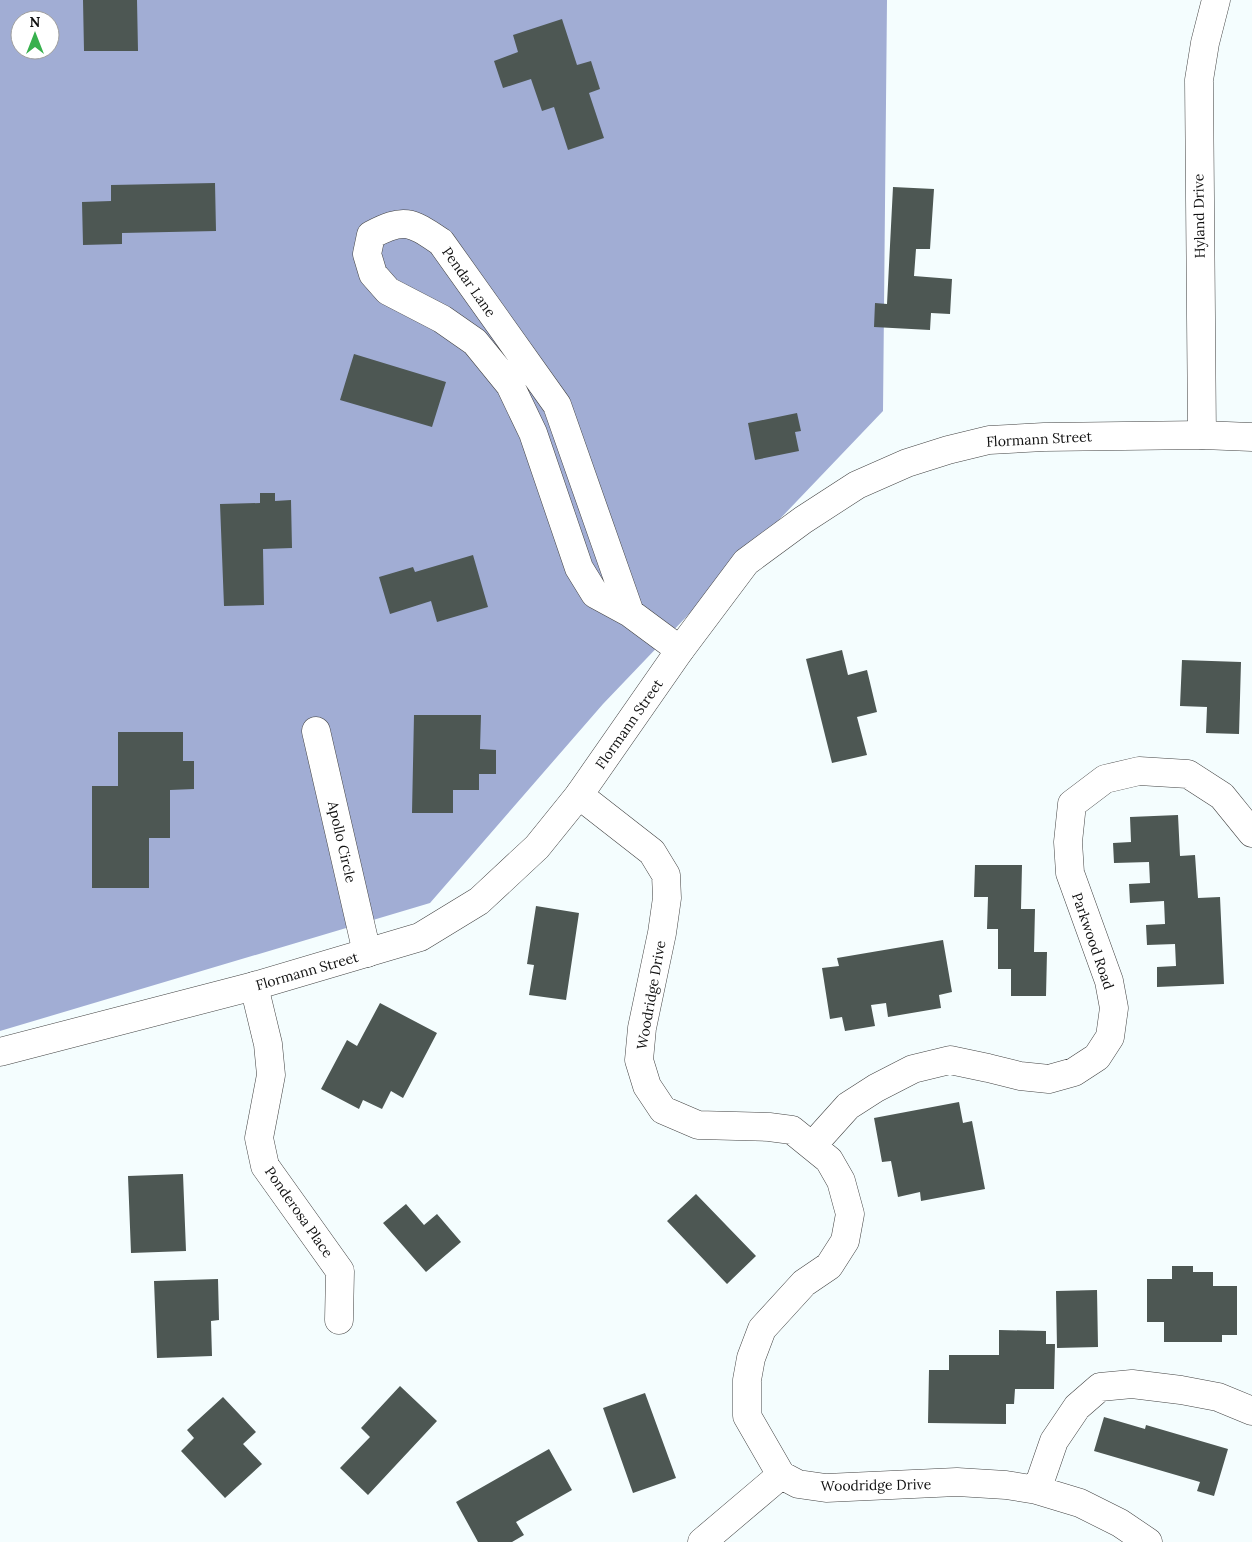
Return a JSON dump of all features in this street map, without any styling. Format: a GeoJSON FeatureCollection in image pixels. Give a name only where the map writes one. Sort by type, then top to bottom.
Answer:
{"type":"FeatureCollection","features":[{"type":"Feature","properties":{"kind":"street","name":"Hyland Drive"},"geometry":{"type":"LineString","coordinates":[[1202,435],[1198,157],[1199,80],[1205,43],[1216,0]]}},
{"type":"Feature","properties":{"kind":"street","name":"Pendar Lane"},"geometry":{"type":"LineString","coordinates":[[630,613],[557,405],[441,242],[415,225],[391,225],[371,235],[367,254],[373,274],[388,291],[442,319],[475,342],[510,385],[533,433],[580,568],[595,594],[630,613],[680,650]]}},
{"type":"Feature","properties":{"kind":"street","name":"Flormann Street"},"geometry":{"type":"LineString","coordinates":[[0,1052],[254,986],[420,937],[479,901],[537,847],[579,795],[680,650],[746,562],[803,520],[858,485],[907,463],[989,440],[1044,437],[1202,435],[1252,437]]}},
{"type":"Feature","properties":{"kind":"street","name":"Apollo Circle"},"geometry":{"type":"LineString","coordinates":[[316,731],[367,953]]}},
{"type":"Feature","properties":{"kind":"street","name":"Parkwood Road"},"geometry":{"type":"LineString","coordinates":[[812,1146],[848,1106],[876,1088],[913,1069],[950,1060],[1020,1076],[1049,1079],[1074,1072],[1097,1058],[1110,1037],[1114,1008],[1109,981],[1070,873],[1068,842],[1072,804],[1105,779],[1139,771],[1188,774],[1222,796],[1252,833]]}},
{"type":"Feature","properties":{"kind":"street","name":"Woodridge Drive"},"geometry":{"type":"LineString","coordinates":[[579,795],[652,852],[666,875],[668,898],[642,1028],[639,1060],[648,1086],[662,1110],[698,1125],[769,1127],[792,1130],[829,1160],[841,1181],[850,1214],[845,1241],[829,1266],[804,1283],[762,1329],[751,1358],[747,1380],[747,1416],[781,1475],[798,1484],[826,1488],[957,1482],[1006,1485],[1037,1490],[1080,1503],[1120,1523],[1148,1542]]}},
{"type":"Feature","properties":{"kind":"street","name":"Ponderosa Place"},"geometry":{"type":"LineString","coordinates":[[254,986],[268,1044],[271,1075],[259,1138],[265,1166],[340,1271],[339,1320]]}},
{"type":"Feature","properties":{"kind":"street"},"geometry":{"type":"LineString","coordinates":[[1037,1490],[1054,1441],[1077,1407],[1100,1387],[1132,1384],[1181,1390],[1218,1397],[1252,1411]]}},
{"type":"Feature","properties":{"kind":"street"},"geometry":{"type":"LineString","coordinates":[[702,1542],[781,1475]]}},
{"type":"Feature","properties":{"kind":"shaded area"},"geometry":{"type":"Polygon","coordinates":[[[0,0],[887,0],[883,411],[603,704],[430,903],[0,1031],[0,0]]]}},
{"type":"Feature","properties":{"kind":"building"},"geometry":{"type":"Polygon","coordinates":[[[83,0],[137,0],[138,51],[84,51],[83,0]]]}},
{"type":"Feature","properties":{"kind":"building"},"geometry":{"type":"Polygon","coordinates":[[[562,19],[577,65],[591,61],[600,89],[589,93],[604,138],[568,150],[554,107],[542,111],[531,79],[503,88],[494,61],[518,52],[513,35],[562,19]]]}},
{"type":"Feature","properties":{"kind":"building"},"geometry":{"type":"Polygon","coordinates":[[[215,183],[216,231],[122,233],[122,244],[83,245],[82,202],[111,201],[111,185],[215,183]]]}},
{"type":"Feature","properties":{"kind":"building"},"geometry":{"type":"Polygon","coordinates":[[[893,187],[934,189],[930,249],[916,249],[914,276],[952,279],[950,314],[931,313],[930,330],[874,327],[875,303],[887,304],[893,187]]]}},
{"type":"Feature","properties":{"kind":"building"},"geometry":{"type":"Polygon","coordinates":[[[354,354],[446,382],[432,427],[340,400],[354,354]]]}},
{"type":"Feature","properties":{"kind":"building"},"geometry":{"type":"Polygon","coordinates":[[[797,413],[801,431],[795,432],[799,451],[755,460],[748,423],[797,413]]]}},
{"type":"Feature","properties":{"kind":"building"},"geometry":{"type":"Polygon","coordinates":[[[260,493],[275,493],[275,501],[291,500],[292,548],[263,549],[264,605],[224,606],[220,504],[260,503],[260,493]]]}},
{"type":"Feature","properties":{"kind":"building"},"geometry":{"type":"Polygon","coordinates":[[[473,555],[488,607],[437,622],[431,601],[390,614],[379,577],[413,567],[415,572],[473,555]]]}},
{"type":"Feature","properties":{"kind":"building"},"geometry":{"type":"Polygon","coordinates":[[[842,650],[848,675],[867,670],[877,712],[857,717],[867,755],[832,763],[806,659],[842,650]]]}},
{"type":"Feature","properties":{"kind":"building"},"geometry":{"type":"Polygon","coordinates":[[[1182,660],[1241,662],[1239,734],[1206,733],[1207,707],[1180,706],[1182,660]]]}},
{"type":"Feature","properties":{"kind":"building"},"geometry":{"type":"Polygon","coordinates":[[[414,715],[481,715],[480,749],[496,750],[496,774],[479,774],[479,790],[453,790],[453,813],[412,813],[414,715]]]}},
{"type":"Feature","properties":{"kind":"building"},"geometry":{"type":"Polygon","coordinates":[[[118,732],[183,732],[183,761],[194,761],[194,789],[170,790],[170,838],[149,838],[149,888],[92,888],[92,786],[118,786],[118,732]]]}},
{"type":"Feature","properties":{"kind":"building"},"geometry":{"type":"Polygon","coordinates":[[[1178,815],[1180,856],[1195,855],[1198,898],[1220,897],[1224,984],[1157,987],[1157,967],[1176,966],[1175,944],[1147,945],[1146,925],[1165,924],[1164,901],[1130,903],[1129,884],[1150,883],[1149,862],[1114,863],[1113,843],[1131,842],[1130,817],[1178,815]]]}},
{"type":"Feature","properties":{"kind":"building"},"geometry":{"type":"Polygon","coordinates":[[[975,865],[1022,865],[1021,909],[1035,909],[1034,952],[1047,952],[1046,996],[1011,996],[1011,969],[998,969],[998,929],[987,929],[988,897],[974,897],[975,865]]]}},
{"type":"Feature","properties":{"kind":"building"},"geometry":{"type":"Polygon","coordinates":[[[536,906],[579,913],[566,1000],[529,995],[534,965],[527,964],[536,906]]]}},
{"type":"Feature","properties":{"kind":"building"},"geometry":{"type":"Polygon","coordinates":[[[943,940],[952,992],[939,995],[941,1008],[888,1017],[886,1003],[871,1005],[875,1026],[845,1031],[842,1017],[830,1019],[822,968],[839,966],[837,958],[943,940]]]}},
{"type":"Feature","properties":{"kind":"building"},"geometry":{"type":"Polygon","coordinates":[[[380,1003],[437,1033],[403,1098],[391,1091],[382,1109],[363,1100],[359,1109],[321,1089],[347,1040],[357,1046],[380,1003]]]}},
{"type":"Feature","properties":{"kind":"building"},"geometry":{"type":"Polygon","coordinates":[[[959,1102],[963,1123],[972,1121],[985,1189],[921,1201],[920,1192],[898,1197],[891,1161],[882,1162],[874,1118],[959,1102]]]}},
{"type":"Feature","properties":{"kind":"building"},"geometry":{"type":"Polygon","coordinates":[[[183,1174],[186,1251],[131,1253],[128,1176],[183,1174]]]}},
{"type":"Feature","properties":{"kind":"building"},"geometry":{"type":"Polygon","coordinates":[[[696,1194],[756,1256],[727,1284],[667,1221],[696,1194]]]}},
{"type":"Feature","properties":{"kind":"building"},"geometry":{"type":"Polygon","coordinates":[[[406,1204],[424,1225],[437,1214],[461,1242],[426,1272],[383,1223],[406,1204]]]}},
{"type":"Feature","properties":{"kind":"building"},"geometry":{"type":"Polygon","coordinates":[[[1172,1266],[1193,1266],[1193,1272],[1213,1272],[1213,1286],[1237,1286],[1237,1335],[1222,1335],[1222,1342],[1164,1342],[1164,1322],[1147,1322],[1147,1279],[1172,1279],[1172,1266]]]}},
{"type":"Feature","properties":{"kind":"building"},"geometry":{"type":"Polygon","coordinates":[[[218,1279],[219,1320],[211,1321],[212,1356],[157,1358],[154,1281],[218,1279]]]}},
{"type":"Feature","properties":{"kind":"building"},"geometry":{"type":"Polygon","coordinates":[[[1097,1290],[1098,1347],[1057,1348],[1056,1291],[1097,1290]]]}},
{"type":"Feature","properties":{"kind":"building"},"geometry":{"type":"Polygon","coordinates":[[[999,1330],[1046,1331],[1046,1344],[1055,1344],[1054,1389],[1015,1389],[1014,1404],[1006,1404],[1006,1424],[928,1423],[929,1370],[949,1370],[949,1355],[999,1355],[999,1330]]]}},
{"type":"Feature","properties":{"kind":"building"},"geometry":{"type":"Polygon","coordinates":[[[400,1386],[437,1421],[368,1495],[340,1468],[370,1437],[361,1428],[400,1386]]]}},
{"type":"Feature","properties":{"kind":"building"},"geometry":{"type":"Polygon","coordinates":[[[645,1393],[676,1478],[633,1493],[603,1408],[645,1393]]]}},
{"type":"Feature","properties":{"kind":"building"},"geometry":{"type":"Polygon","coordinates":[[[223,1397],[256,1432],[243,1444],[262,1464],[225,1498],[181,1451],[194,1438],[187,1430],[223,1397]]]}},
{"type":"Feature","properties":{"kind":"building"},"geometry":{"type":"Polygon","coordinates":[[[1104,1417],[1145,1429],[1146,1425],[1228,1449],[1214,1496],[1197,1491],[1200,1482],[1094,1451],[1104,1417]]]}},
{"type":"Feature","properties":{"kind":"building"},"geometry":{"type":"Polygon","coordinates":[[[549,1449],[572,1490],[516,1522],[524,1535],[512,1542],[478,1542],[456,1502],[549,1449]]]}}]}
